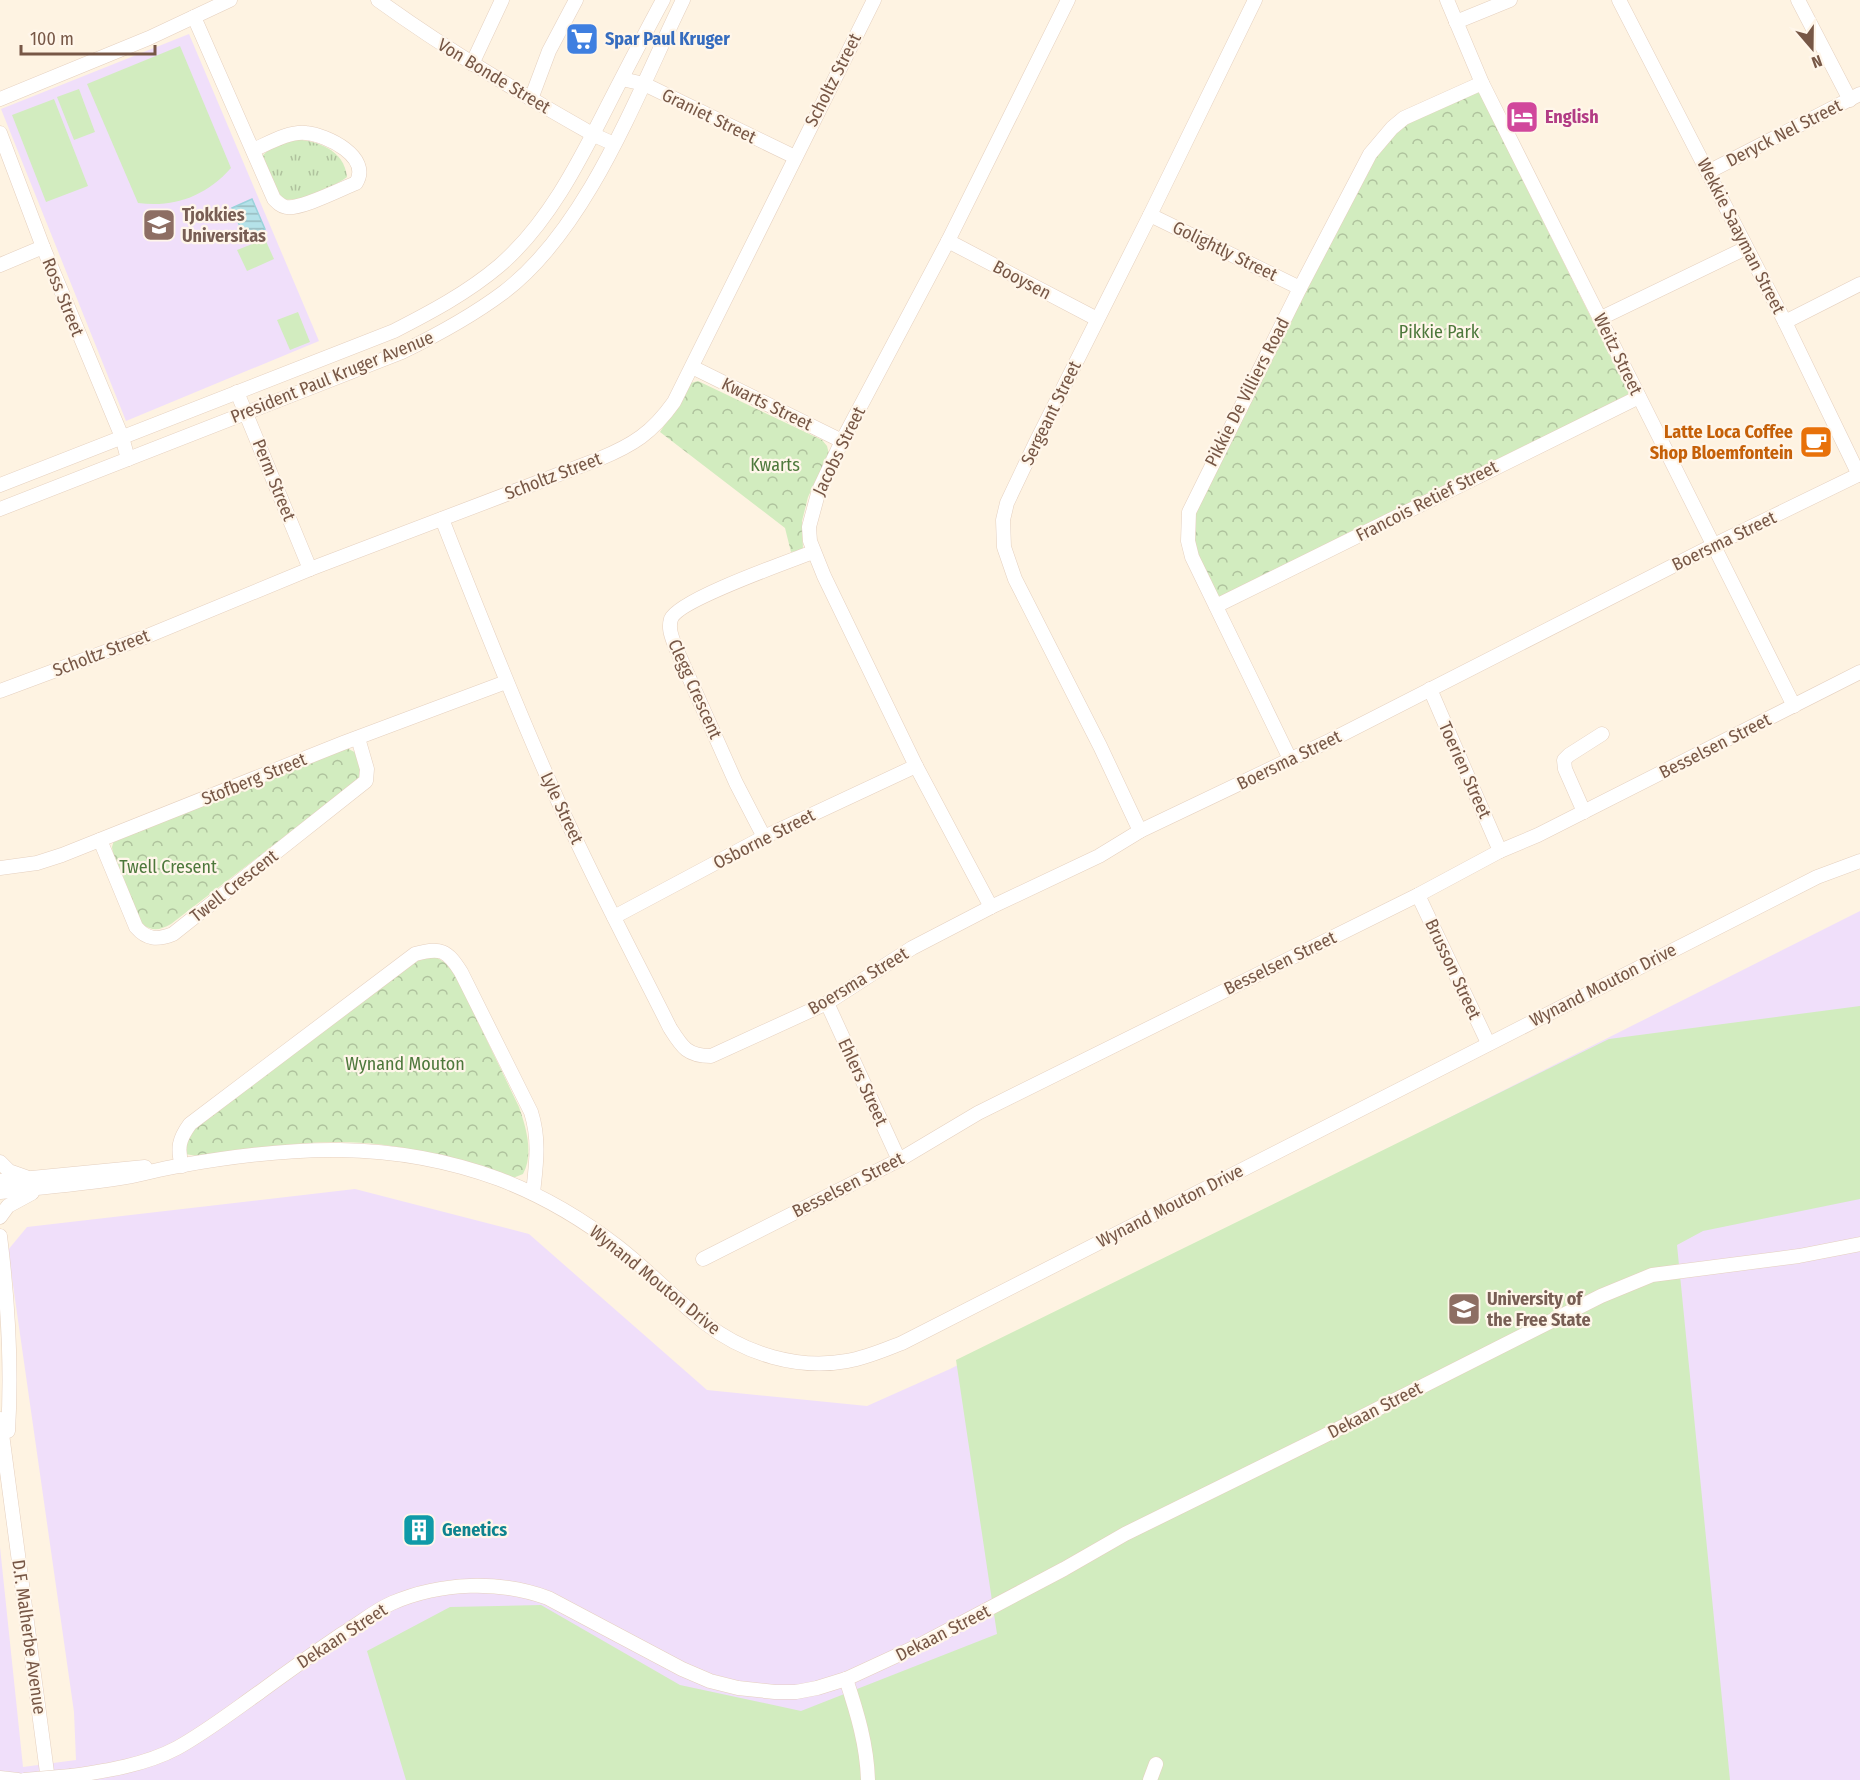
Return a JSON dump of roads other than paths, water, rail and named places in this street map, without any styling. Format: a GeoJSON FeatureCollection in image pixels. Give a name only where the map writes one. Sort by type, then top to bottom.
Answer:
{"type":"FeatureCollection","features":[{"type":"Feature","properties":{"kind":"street"},"geometry":{"type":"LineString","coordinates":[[0,99],[149,38],[230,0]]}},
{"type":"Feature","properties":{"kind":"street","name":"Von Bonde Street"},"geometry":{"type":"LineString","coordinates":[[378,0],[430,38],[472,64],[594,135],[614,144]]}},
{"type":"Feature","properties":{"kind":"street"},"geometry":{"type":"LineString","coordinates":[[472,64],[502,0]]}},
{"type":"Feature","properties":{"kind":"street"},"geometry":{"type":"LineString","coordinates":[[531,99],[549,51],[576,0]]}},
{"type":"Feature","properties":{"kind":"street","name":"President Paul Kruger Avenue"},"geometry":{"type":"LineString","coordinates":[[0,485],[394,331],[438,309],[474,285],[506,260],[535,228],[563,187],[594,135],[663,0]]}},
{"type":"Feature","properties":{"kind":"street","name":"President Paul Kruger Avenue"},"geometry":{"type":"LineString","coordinates":[[0,509],[402,352],[441,333],[505,291],[541,257],[586,196],[644,84],[683,0]]}},
{"type":"Feature","properties":{"kind":"street","name":"Scholtz Street"},"geometry":{"type":"LineString","coordinates":[[0,691],[145,637],[310,569],[610,454],[642,438],[661,420],[674,402],[874,0]]}},
{"type":"Feature","properties":{"kind":"street","name":"Jacobs Street"},"geometry":{"type":"LineString","coordinates":[[991,907],[916,766],[813,552],[809,527],[819,490],[842,441],[948,241],[1068,0]]}},
{"type":"Feature","properties":{"kind":"street","name":"Sergeant Street"},"geometry":{"type":"LineString","coordinates":[[1140,831],[1100,746],[1021,593],[1007,558],[1002,534],[1003,520],[1007,503],[1255,0]]}},
{"type":"Feature","properties":{"kind":"street","name":"Weitz Street"},"geometry":{"type":"LineString","coordinates":[[1446,0],[1482,83],[1794,706]]}},
{"type":"Feature","properties":{"kind":"street"},"geometry":{"type":"LineString","coordinates":[[1456,22],[1510,0]]}},
{"type":"Feature","properties":{"kind":"street","name":"Wekkie Saayman Street"},"geometry":{"type":"LineString","coordinates":[[1619,0],[1785,322],[1859,475]]}},
{"type":"Feature","properties":{"kind":"street"},"geometry":{"type":"LineString","coordinates":[[1798,0],[1855,97]]}},
{"type":"Feature","properties":{"kind":"street"},"geometry":{"type":"LineString","coordinates":[[194,17],[274,199],[284,207],[301,205],[356,183],[360,176],[360,164],[357,158],[327,139],[314,134],[304,132],[287,135],[253,150]]}},
{"type":"Feature","properties":{"kind":"street","name":"Graniet Street"},"geometry":{"type":"LineString","coordinates":[[622,79],[644,84],[795,157]]}},
{"type":"Feature","properties":{"kind":"street","name":"Pikkie De Villiers Road"},"geometry":{"type":"LineString","coordinates":[[1290,759],[1192,557],[1187,529],[1189,512],[1356,177],[1381,139],[1404,118],[1482,83]]}},
{"type":"Feature","properties":{"kind":"street","name":"Deryck Nel Street"},"geometry":{"type":"LineString","coordinates":[[1708,172],[1855,97]]}},
{"type":"Feature","properties":{"kind":"street","name":"Ross Street"},"geometry":{"type":"LineString","coordinates":[[0,133],[43,247],[122,437],[128,459]]}},
{"type":"Feature","properties":{"kind":"street","name":"Golightly Street"},"geometry":{"type":"LineString","coordinates":[[1150,215],[1300,288]]}},
{"type":"Feature","properties":{"kind":"street","name":"Booysen"},"geometry":{"type":"LineString","coordinates":[[948,241],[1097,320]]}},
{"type":"Feature","properties":{"kind":"street"},"geometry":{"type":"LineString","coordinates":[[0,265],[43,247]]}},
{"type":"Feature","properties":{"kind":"street"},"geometry":{"type":"LineString","coordinates":[[1601,318],[1746,248]]}},
{"type":"Feature","properties":{"kind":"street"},"geometry":{"type":"LineString","coordinates":[[1785,322],[1860,284]]}},
{"type":"Feature","properties":{"kind":"street"},"geometry":{"type":"LineString","coordinates":[[474,285],[488,303]]}},
{"type":"Feature","properties":{"kind":"street","name":"Kwarts Street"},"geometry":{"type":"LineString","coordinates":[[692,367],[842,441]]}},
{"type":"Feature","properties":{"kind":"street","name":"Perm Street"},"geometry":{"type":"LineString","coordinates":[[237,392],[310,569]]}},
{"type":"Feature","properties":{"kind":"street","name":"Francois Retief Street"},"geometry":{"type":"LineString","coordinates":[[1216,606],[1639,397]]}},
{"type":"Feature","properties":{"kind":"street","name":"Boersma Street"},"geometry":{"type":"LineString","coordinates":[[723,1052],[827,1003],[912,948],[991,907],[1099,856],[1140,831],[1290,759],[1712,546],[1859,475]]}},
{"type":"Feature","properties":{"kind":"street","name":"Lyle Street"},"geometry":{"type":"LineString","coordinates":[[442,519],[506,682],[554,794],[670,1028],[680,1045],[688,1052],[699,1056],[711,1056],[723,1052]]}},
{"type":"Feature","properties":{"kind":"street","name":"Clegg Crescent"},"geometry":{"type":"LineString","coordinates":[[764,837],[736,783],[669,630],[672,618],[681,608],[728,585],[813,552]]}},
{"type":"Feature","properties":{"kind":"street","name":"Besselsen Street"},"geometry":{"type":"LineString","coordinates":[[703,1259],[899,1160],[978,1113],[1860,672]]}},
{"type":"Feature","properties":{"kind":"street","name":"Stofberg Street"},"geometry":{"type":"LineString","coordinates":[[0,868],[37,863],[100,840],[506,682]]}},
{"type":"Feature","properties":{"kind":"street","name":"Toerien Street"},"geometry":{"type":"LineString","coordinates":[[1430,689],[1500,851]]}},
{"type":"Feature","properties":{"kind":"street"},"geometry":{"type":"LineString","coordinates":[[1584,812],[1565,770],[1564,760],[1602,734]]}},
{"type":"Feature","properties":{"kind":"street","name":"Twell Crescent"},"geometry":{"type":"LineString","coordinates":[[100,840],[136,927],[148,937],[163,938],[172,934],[366,781],[367,770],[358,738]]}},
{"type":"Feature","properties":{"kind":"street","name":"Osborne Street"},"geometry":{"type":"LineString","coordinates":[[614,917],[764,837],[916,766]]}},
{"type":"Feature","properties":{"kind":"street","name":"Wynand Mouton Drive"},"geometry":{"type":"LineString","coordinates":[[1817,877],[1860,853]]}},
{"type":"Feature","properties":{"kind":"street","name":"Wynand Mouton Drive"},"geometry":{"type":"LineString","coordinates":[[0,1192],[125,1177],[181,1166],[316,1149],[358,1149],[422,1158],[500,1179],[564,1210],[616,1246],[706,1324],[729,1339],[772,1357],[795,1363],[822,1364],[848,1361],[902,1342],[1817,877],[1860,861]]}},
{"type":"Feature","properties":{"kind":"street","name":"Brusson Street"},"geometry":{"type":"LineString","coordinates":[[1418,895],[1488,1043]]}},
{"type":"Feature","properties":{"kind":"street"},"geometry":{"type":"LineString","coordinates":[[181,1166],[178,1147],[180,1139],[190,1124],[415,954],[438,950],[446,952],[461,972],[531,1112],[537,1136],[533,1193]]}},
{"type":"Feature","properties":{"kind":"street","name":"Ehlers Street"},"geometry":{"type":"LineString","coordinates":[[827,1003],[899,1160]]}},
{"type":"Feature","properties":{"kind":"street"},"geometry":{"type":"LineString","coordinates":[[0,1162],[9,1171],[32,1179]]}},
{"type":"Feature","properties":{"kind":"street","name":"Wynand Mouton Drive"},"geometry":{"type":"LineString","coordinates":[[0,1181],[132,1167],[181,1166]]}},
{"type":"Feature","properties":{"kind":"street"},"geometry":{"type":"LineString","coordinates":[[0,1217],[16,1200],[48,1187]]}},
{"type":"Feature","properties":{"kind":"street","name":"D.F. Malherbe Avenue"},"geometry":{"type":"LineString","coordinates":[[0,1236],[7,1292],[9,1342],[6,1458]]}},
{"type":"Feature","properties":{"kind":"street","name":"Dekaan Street"},"geometry":{"type":"LineString","coordinates":[[24,1780],[71,1776],[129,1765],[175,1749],[220,1721],[306,1657],[376,1611],[406,1598],[434,1590],[471,1586],[510,1588],[532,1593],[548,1599],[682,1669],[710,1681],[738,1688],[796,1692],[846,1679],[924,1643],[1125,1534],[1601,1296],[1652,1275],[1799,1256],[1860,1244]]}},
{"type":"Feature","properties":{"kind":"street","name":"D.F. Malherbe Avenue"},"geometry":{"type":"LineString","coordinates":[[0,1419],[48,1780]]}},
{"type":"Feature","properties":{"kind":"street"},"geometry":{"type":"LineString","coordinates":[[846,1679],[859,1720],[868,1780]]}},
{"type":"Feature","properties":{"kind":"street"},"geometry":{"type":"LineString","coordinates":[[1150,1780],[1156,1764]]}},
{"type":"Feature","properties":{"kind":"street"},"geometry":{"type":"LineString","coordinates":[[0,1778],[18,1780]]}},
{"type":"Feature","properties":{"kind":"water"},"geometry":{"type":"Polygon","coordinates":[[[252,199],[265,229],[245,238],[232,208],[252,199]]]}},
{"type":"Feature","properties":{"kind":"place","name":"Spar Paul Kruger"},"geometry":{"type":"Point","coordinates":[582,39]}},
{"type":"Feature","properties":{"kind":"place","name":"English"},"geometry":{"type":"Point","coordinates":[1522,117]}},
{"type":"Feature","properties":{"kind":"place","name":"Tjokkies Universitas"},"geometry":{"type":"Point","coordinates":[159,225]}},
{"type":"Feature","properties":{"kind":"place","name":"Latte Loca Coffee Shop Bloemfontein"},"geometry":{"type":"Point","coordinates":[1816,442]}},
{"type":"Feature","properties":{"kind":"place","name":"University of the Free State"},"geometry":{"type":"Point","coordinates":[1464,1309]}},
{"type":"Feature","properties":{"kind":"place","name":"Genetics"},"geometry":{"type":"Point","coordinates":[419,1530]}},
{"type":"Feature","properties":{"kind":"park label","name":"Pikkie Park"},"geometry":{"type":"Point","coordinates":[1439,332]}},
{"type":"Feature","properties":{"kind":"park label","name":"Kwarts"},"geometry":{"type":"Point","coordinates":[775,465]}},
{"type":"Feature","properties":{"kind":"park label","name":"Twell Cresent"},"geometry":{"type":"Point","coordinates":[168,867]}},
{"type":"Feature","properties":{"kind":"park label","name":"Wynand Mouton"},"geometry":{"type":"Point","coordinates":[405,1064]}}]}
